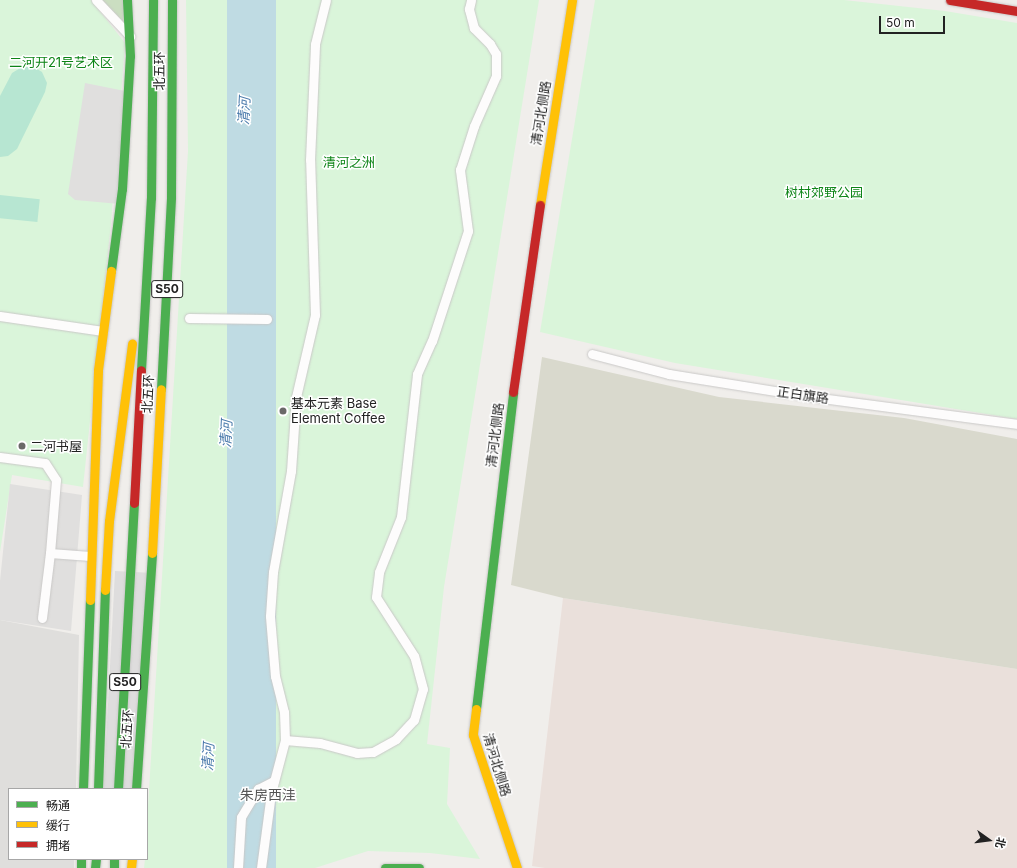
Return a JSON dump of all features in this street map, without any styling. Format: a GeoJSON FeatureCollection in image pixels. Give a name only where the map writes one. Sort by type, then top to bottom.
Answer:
{"type":"FeatureCollection","features":[{"type":"Feature","properties":{"kind":"main road"},"geometry":{"type":"LineString","coordinates":[[83,788],[90,556],[98,370],[122,189],[130,36],[128,0]]}},
{"type":"Feature","properties":{"kind":"main road","name":"北五环"},"geometry":{"type":"LineString","coordinates":[[118,788],[151,198],[153,0]]}},
{"type":"Feature","properties":{"kind":"main road","name":"北五环"},"geometry":{"type":"LineString","coordinates":[[136,788],[150,577],[171,197],[172,0]]}},
{"type":"Feature","properties":{"kind":"main road","name":"清河北侧路"},"geometry":{"type":"LineString","coordinates":[[517,868],[473,735],[519,340],[572,0]]}},
{"type":"Feature","properties":{"kind":"main road"},"geometry":{"type":"LineString","coordinates":[[952,0],[1017,10]]}},
{"type":"Feature","properties":{"kind":"main road"},"geometry":{"type":"LineString","coordinates":[[98,788],[104,599],[109,521],[151,198]]}},
{"type":"Feature","properties":{"kind":"main road"},"geometry":{"type":"LineString","coordinates":[[385,868],[419,868]]}},
{"type":"Feature","properties":{"kind":"street"},"geometry":{"type":"LineString","coordinates":[[96,0],[130,36]]}},
{"type":"Feature","properties":{"kind":"street"},"geometry":{"type":"LineString","coordinates":[[261,868],[274,781],[285,740],[284,712],[275,676],[270,616],[273,572],[291,471],[296,397],[315,315],[310,160],[314,44],[326,0]]}},
{"type":"Feature","properties":{"kind":"street"},"geometry":{"type":"LineString","coordinates":[[285,740],[320,743],[357,753],[373,752],[396,739],[414,720],[423,688],[414,656],[376,597],[379,572],[401,517],[417,374],[432,341],[468,231],[460,170],[474,126],[496,76],[496,54],[490,44],[474,28],[469,9],[471,0]]}},
{"type":"Feature","properties":{"kind":"street"},"geometry":{"type":"LineString","coordinates":[[0,316],[103,331]]}},
{"type":"Feature","properties":{"kind":"street"},"geometry":{"type":"LineString","coordinates":[[189,318],[267,319]]}},
{"type":"Feature","properties":{"kind":"street","name":"正白旗路"},"geometry":{"type":"LineString","coordinates":[[592,354],[669,374],[813,397],[1017,424]]}},
{"type":"Feature","properties":{"kind":"street"},"geometry":{"type":"LineString","coordinates":[[0,457],[45,463],[56,480],[50,553],[42,618]]}},
{"type":"Feature","properties":{"kind":"street"},"geometry":{"type":"LineString","coordinates":[[50,553],[90,556]]}},
{"type":"Feature","properties":{"kind":"street"},"geometry":{"type":"LineString","coordinates":[[238,868],[241,817],[258,789],[274,781]]}},
{"type":"Feature","properties":{"kind":"shaded area"},"geometry":{"type":"Polygon","coordinates":[[[85,83],[125,91],[120,204],[75,200],[68,194],[85,83]]]}},
{"type":"Feature","properties":{"kind":"shaded area"},"geometry":{"type":"Polygon","coordinates":[[[542,357],[719,397],[904,418],[1017,439],[1017,669],[563,598],[511,585],[542,357]]]}},
{"type":"Feature","properties":{"kind":"shaded area"},"geometry":{"type":"Polygon","coordinates":[[[10,484],[82,495],[71,631],[0,620],[0,581],[10,484]]]}},
{"type":"Feature","properties":{"kind":"shaded area"},"geometry":{"type":"Polygon","coordinates":[[[563,598],[1017,669],[1017,868],[545,868],[532,866],[563,598]]]}},
{"type":"Feature","properties":{"kind":"shaded area"},"geometry":{"type":"Polygon","coordinates":[[[0,620],[79,635],[76,788],[8,788],[8,860],[74,860],[74,868],[0,868],[0,620]]]}},
{"type":"Feature","properties":{"kind":"green space","name":"二河开21号艺术区"},"geometry":{"type":"Polygon","coordinates":[[[0,0],[91,0],[125,43],[111,223],[83,487],[12,475],[0,552],[0,0]]]}},
{"type":"Feature","properties":{"kind":"green space"},"geometry":{"type":"Polygon","coordinates":[[[101,0],[123,0],[124,22],[101,0]]]}},
{"type":"Feature","properties":{"kind":"green space","name":"清河之洲"},"geometry":{"type":"Polygon","coordinates":[[[186,0],[539,0],[444,587],[427,744],[450,748],[447,804],[480,859],[430,853],[368,851],[315,868],[144,868],[145,860],[148,860],[148,807],[188,151],[186,0]]]}},
{"type":"Feature","properties":{"kind":"green space","name":"树村郊野公园"},"geometry":{"type":"Polygon","coordinates":[[[595,0],[844,0],[945,11],[1017,23],[1017,419],[675,363],[540,332],[595,0]]]}},
{"type":"Feature","properties":{"kind":"green space"},"geometry":{"type":"Polygon","coordinates":[[[22,67],[34,67],[42,72],[47,83],[45,92],[17,149],[8,156],[0,157],[0,96],[12,73],[22,67]]]}},
{"type":"Feature","properties":{"kind":"green space"},"geometry":{"type":"Polygon","coordinates":[[[0,195],[40,199],[37,222],[0,218],[0,195]]]}},
{"type":"Feature","properties":{"kind":"water","name":"清河"},"geometry":{"type":"Polygon","coordinates":[[[227,0],[276,0],[276,868],[227,868],[227,0]]]}},
{"type":"Feature","properties":{"kind":"pier"},"geometry":{"type":"Polygon","coordinates":[[[115,571],[153,573],[142,788],[104,788],[115,571]]]}},
{"type":"Feature","properties":{"kind":"traffic: fast"},"geometry":{"type":"LineString","coordinates":[[111,271],[122,189],[130,56],[127,0]]}},
{"type":"Feature","properties":{"kind":"traffic: fast"},"geometry":{"type":"LineString","coordinates":[[141,370],[151,198],[153,0]]}},
{"type":"Feature","properties":{"kind":"traffic: fast"},"geometry":{"type":"LineString","coordinates":[[161,389],[171,197],[172,0]]}},
{"type":"Feature","properties":{"kind":"traffic: fast"},"geometry":{"type":"LineString","coordinates":[[476,709],[513,392]]}},
{"type":"Feature","properties":{"kind":"traffic: fast"},"geometry":{"type":"LineString","coordinates":[[118,788],[134,503]]}},
{"type":"Feature","properties":{"kind":"traffic: fast"},"geometry":{"type":"LineString","coordinates":[[136,788],[152,553]]}},
{"type":"Feature","properties":{"kind":"traffic: fast"},"geometry":{"type":"LineString","coordinates":[[98,788],[105,590]]}},
{"type":"Feature","properties":{"kind":"traffic: fast"},"geometry":{"type":"LineString","coordinates":[[83,788],[90,600]]}},
{"type":"Feature","properties":{"kind":"traffic: fast"},"geometry":{"type":"LineString","coordinates":[[81,860],[81,868]]}},
{"type":"Feature","properties":{"kind":"traffic: fast"},"geometry":{"type":"LineString","coordinates":[[95,868],[96,860]]}},
{"type":"Feature","properties":{"kind":"traffic: fast"},"geometry":{"type":"LineString","coordinates":[[114,860],[114,868]]}},
{"type":"Feature","properties":{"kind":"traffic: fast"},"geometry":{"type":"LineString","coordinates":[[385,868],[419,868]]}},
{"type":"Feature","properties":{"kind":"traffic: slow"},"geometry":{"type":"LineString","coordinates":[[540,205],[572,0]]}},
{"type":"Feature","properties":{"kind":"traffic: slow"},"geometry":{"type":"LineString","coordinates":[[90,600],[98,370],[111,271]]}},
{"type":"Feature","properties":{"kind":"traffic: slow"},"geometry":{"type":"LineString","coordinates":[[105,590],[109,521],[132,343]]}},
{"type":"Feature","properties":{"kind":"traffic: slow"},"geometry":{"type":"LineString","coordinates":[[152,553],[161,389]]}},
{"type":"Feature","properties":{"kind":"traffic: slow"},"geometry":{"type":"LineString","coordinates":[[476,709],[473,735],[517,868]]}},
{"type":"Feature","properties":{"kind":"traffic: slow"},"geometry":{"type":"LineString","coordinates":[[131,868],[132,860]]}},
{"type":"Feature","properties":{"kind":"traffic: jam"},"geometry":{"type":"LineString","coordinates":[[950,0],[1017,11]]}},
{"type":"Feature","properties":{"kind":"traffic: jam"},"geometry":{"type":"LineString","coordinates":[[513,392],[540,205]]}},
{"type":"Feature","properties":{"kind":"traffic: jam"},"geometry":{"type":"LineString","coordinates":[[134,503],[141,370]]}},
{"type":"Feature","properties":{"kind":"place","name":"基本元素 Base Element Coffee"},"geometry":{"type":"Point","coordinates":[283,411]}},
{"type":"Feature","properties":{"kind":"place","name":"二河书屋"},"geometry":{"type":"Point","coordinates":[22,446]}},
{"type":"Feature","properties":{"kind":"district","name":"朱房西洼"},"geometry":{"type":"Point","coordinates":[268,795]}}]}
